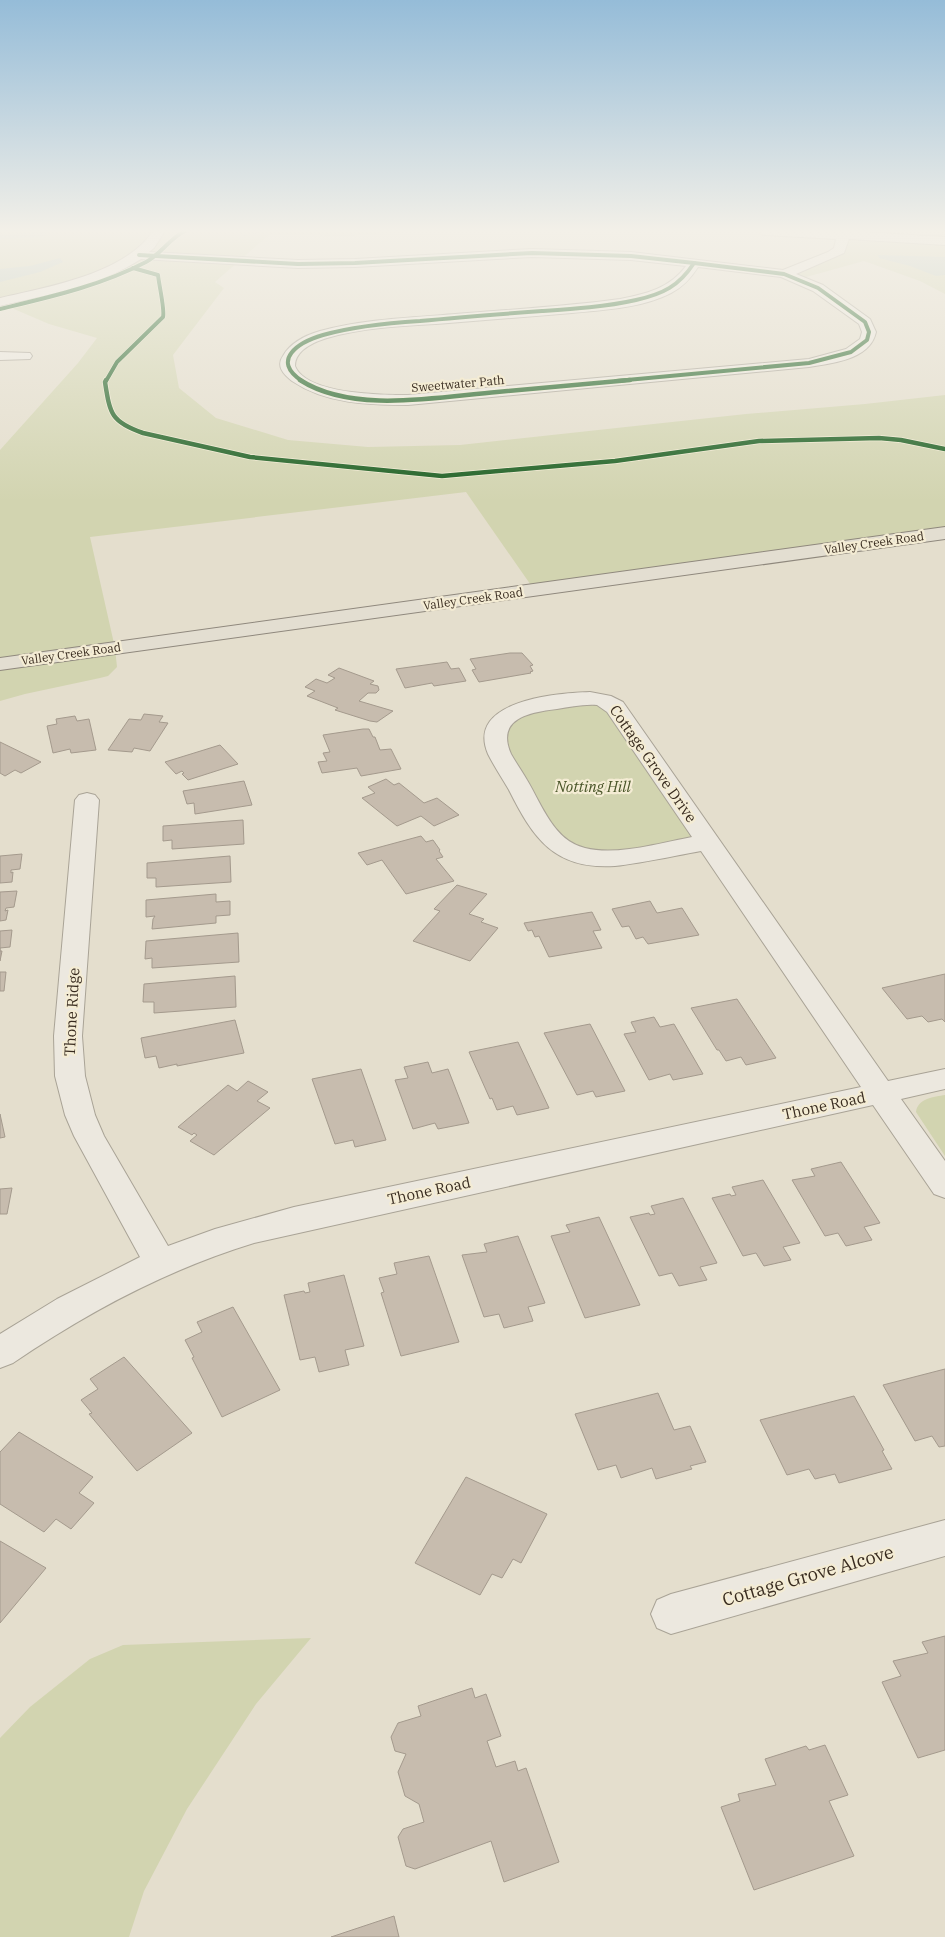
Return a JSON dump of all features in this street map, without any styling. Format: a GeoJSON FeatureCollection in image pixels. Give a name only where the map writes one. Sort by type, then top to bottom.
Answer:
{"type":"FeatureCollection","features":[{"type":"Feature","properties":{"kind":"main road","name":"Valley Creek Road"},"geometry":{"type":"LineString","coordinates":[[0,664],[945,533]]}},
{"type":"Feature","properties":{"kind":"street","name":"Sweetwater Path"},"geometry":{"type":"LineString","coordinates":[[418,321],[375,325],[315,338],[291,353],[287,363],[289,372],[301,382],[338,395],[383,400],[408,400],[809,363],[853,352],[864,344],[870,336],[869,328],[864,321]]}},
{"type":"Feature","properties":{"kind":"street"},"geometry":{"type":"LineString","coordinates":[[0,356],[25,356]]}},
{"type":"Feature","properties":{"kind":"street","name":"Cottage Grove Drive"},"geometry":{"type":"LineString","coordinates":[[708,842],[615,858],[585,856],[563,848],[544,829],[502,757],[496,741],[498,728],[509,716],[531,706],[584,698],[597,698],[612,704],[708,842],[945,1186]]}},
{"type":"Feature","properties":{"kind":"street","name":"Thone Ridge"},"geometry":{"type":"LineString","coordinates":[[87,800],[68,1036],[70,1076],[77,1105],[89,1136],[160,1262]]}},
{"type":"Feature","properties":{"kind":"street","name":"Thone Road"},"geometry":{"type":"LineString","coordinates":[[0,1353],[82,1300],[120,1280],[197,1248],[267,1226],[945,1079]]}},
{"type":"Feature","properties":{"kind":"street","name":"Cottage Grove Alcove"},"geometry":{"type":"LineString","coordinates":[[671,1614],[945,1538]]}},
{"type":"Feature","properties":{"kind":"green space"},"geometry":{"type":"Polygon","coordinates":[[[43,321],[199,321],[173,355],[179,388],[216,418],[288,440],[368,447],[460,445],[746,414],[945,395],[945,533],[535,591],[466,492],[90,537],[115,648],[117,667],[108,676],[0,701],[0,450],[78,363],[97,338],[43,321]]]}},
{"type":"Feature","properties":{"kind":"green space","name":"Notting Hill"},"geometry":{"type":"Polygon","coordinates":[[[597,699],[708,842],[615,858],[563,848],[496,741],[509,716],[597,699]]]}},
{"type":"Feature","properties":{"kind":"green space"},"geometry":{"type":"Polygon","coordinates":[[[945,1095],[945,1156],[916,1112],[917,1107],[923,1101],[945,1095]]]}},
{"type":"Feature","properties":{"kind":"green space"},"geometry":{"type":"Polygon","coordinates":[[[311,1638],[256,1704],[187,1809],[144,1891],[129,1937],[0,1937],[0,1738],[30,1707],[90,1659],[123,1645],[311,1638]]]}},
{"type":"Feature","properties":{"kind":"building"},"geometry":{"type":"Polygon","coordinates":[[[522,653],[533,665],[530,666],[533,671],[531,673],[479,682],[472,670],[476,669],[470,659],[522,653]]]}},
{"type":"Feature","properties":{"kind":"building"},"geometry":{"type":"Polygon","coordinates":[[[447,662],[451,669],[459,668],[466,681],[434,686],[432,683],[405,688],[396,669],[447,662]]]}},
{"type":"Feature","properties":{"kind":"building"},"geometry":{"type":"Polygon","coordinates":[[[339,668],[374,681],[370,684],[378,686],[379,690],[376,693],[368,693],[359,701],[393,711],[377,722],[370,721],[335,710],[338,708],[307,696],[315,691],[305,687],[316,679],[327,683],[335,678],[328,675],[339,668]]]}},
{"type":"Feature","properties":{"kind":"building"},"geometry":{"type":"Polygon","coordinates":[[[144,714],[163,716],[159,722],[168,723],[150,751],[134,748],[132,752],[108,750],[129,719],[141,720],[144,714]]]}},
{"type":"Feature","properties":{"kind":"building"},"geometry":{"type":"Polygon","coordinates":[[[75,716],[77,721],[89,719],[96,750],[71,753],[70,749],[53,753],[47,726],[57,724],[56,719],[75,716]]]}},
{"type":"Feature","properties":{"kind":"building"},"geometry":{"type":"Polygon","coordinates":[[[369,729],[373,737],[375,737],[380,750],[391,749],[401,769],[361,776],[357,768],[322,773],[318,762],[327,761],[323,753],[330,752],[323,735],[369,729]]]}},
{"type":"Feature","properties":{"kind":"building"},"geometry":{"type":"Polygon","coordinates":[[[0,742],[41,762],[21,773],[15,770],[5,776],[0,773],[0,742]]]}},
{"type":"Feature","properties":{"kind":"building"},"geometry":{"type":"Polygon","coordinates":[[[220,745],[238,764],[188,780],[182,774],[184,773],[182,771],[176,774],[165,762],[220,745]]]}},
{"type":"Feature","properties":{"kind":"building"},"geometry":{"type":"Polygon","coordinates":[[[386,779],[394,785],[399,783],[424,803],[437,798],[459,815],[434,826],[421,816],[397,826],[362,798],[375,793],[368,787],[386,779]]]}},
{"type":"Feature","properties":{"kind":"building"},"geometry":{"type":"Polygon","coordinates":[[[244,781],[252,805],[195,814],[194,803],[187,804],[183,791],[244,781]]]}},
{"type":"Feature","properties":{"kind":"building"},"geometry":{"type":"Polygon","coordinates":[[[243,820],[244,844],[172,849],[172,840],[163,841],[163,826],[243,820]]]}},
{"type":"Feature","properties":{"kind":"building"},"geometry":{"type":"Polygon","coordinates":[[[421,836],[426,842],[433,840],[443,857],[436,859],[454,881],[406,894],[382,860],[367,865],[358,853],[421,836]]]}},
{"type":"Feature","properties":{"kind":"building"},"geometry":{"type":"Polygon","coordinates":[[[22,854],[20,869],[11,870],[11,873],[13,872],[12,882],[0,883],[0,856],[22,854]]]}},
{"type":"Feature","properties":{"kind":"building"},"geometry":{"type":"Polygon","coordinates":[[[230,856],[231,882],[156,887],[156,878],[147,878],[147,863],[230,856]]]}},
{"type":"Feature","properties":{"kind":"building"},"geometry":{"type":"Polygon","coordinates":[[[457,885],[487,894],[469,914],[484,919],[481,922],[498,928],[470,961],[413,941],[440,911],[434,909],[457,885]]]}},
{"type":"Feature","properties":{"kind":"building"},"geometry":{"type":"Polygon","coordinates":[[[17,891],[14,907],[6,908],[5,911],[8,910],[6,920],[0,921],[0,892],[17,891]]]}},
{"type":"Feature","properties":{"kind":"building"},"geometry":{"type":"Polygon","coordinates":[[[216,894],[216,902],[230,901],[230,915],[216,916],[216,923],[152,929],[155,916],[146,917],[146,900],[216,894]]]}},
{"type":"Feature","properties":{"kind":"building"},"geometry":{"type":"Polygon","coordinates":[[[650,901],[657,913],[682,908],[699,935],[648,944],[643,937],[636,939],[629,926],[622,927],[612,909],[650,901]]]}},
{"type":"Feature","properties":{"kind":"building"},"geometry":{"type":"Polygon","coordinates":[[[592,912],[601,930],[593,931],[602,948],[549,957],[539,936],[535,937],[532,930],[528,931],[524,923],[592,912]]]}},
{"type":"Feature","properties":{"kind":"building"},"geometry":{"type":"Polygon","coordinates":[[[12,930],[10,947],[0,948],[0,931],[12,930]]]}},
{"type":"Feature","properties":{"kind":"building"},"geometry":{"type":"Polygon","coordinates":[[[238,933],[239,962],[152,968],[152,958],[145,959],[146,941],[238,933]]]}},
{"type":"Feature","properties":{"kind":"building"},"geometry":{"type":"Polygon","coordinates":[[[0,972],[6,972],[4,991],[0,991],[0,972]]]}},
{"type":"Feature","properties":{"kind":"building"},"geometry":{"type":"Polygon","coordinates":[[[945,974],[945,1022],[942,1019],[928,1022],[922,1016],[907,1019],[882,988],[945,974]]]}},
{"type":"Feature","properties":{"kind":"building"},"geometry":{"type":"Polygon","coordinates":[[[235,976],[236,1007],[154,1013],[154,1002],[143,1002],[144,984],[235,976]]]}},
{"type":"Feature","properties":{"kind":"building"},"geometry":{"type":"Polygon","coordinates":[[[737,999],[776,1058],[746,1065],[741,1057],[726,1061],[691,1008],[737,999]]]}},
{"type":"Feature","properties":{"kind":"building"},"geometry":{"type":"Polygon","coordinates":[[[654,1017],[660,1027],[674,1024],[703,1074],[673,1080],[670,1074],[649,1080],[624,1034],[636,1032],[631,1022],[654,1017]]]}},
{"type":"Feature","properties":{"kind":"building"},"geometry":{"type":"Polygon","coordinates":[[[235,1020],[244,1053],[159,1068],[156,1056],[145,1058],[141,1038],[235,1020]]]}},
{"type":"Feature","properties":{"kind":"building"},"geometry":{"type":"Polygon","coordinates":[[[590,1024],[625,1091],[596,1097],[593,1091],[577,1095],[544,1033],[590,1024]]]}},
{"type":"Feature","properties":{"kind":"building"},"geometry":{"type":"Polygon","coordinates":[[[518,1042],[549,1108],[517,1115],[513,1106],[497,1110],[492,1098],[490,1099],[469,1052],[518,1042]]]}},
{"type":"Feature","properties":{"kind":"building"},"geometry":{"type":"Polygon","coordinates":[[[428,1062],[432,1073],[448,1069],[469,1123],[438,1129],[435,1123],[413,1129],[395,1080],[408,1078],[404,1067],[428,1062]]]}},
{"type":"Feature","properties":{"kind":"building"},"geometry":{"type":"Polygon","coordinates":[[[361,1069],[386,1140],[355,1147],[353,1140],[335,1144],[312,1079],[361,1069]]]}},
{"type":"Feature","properties":{"kind":"building"},"geometry":{"type":"Polygon","coordinates":[[[248,1081],[268,1092],[257,1101],[270,1108],[214,1155],[190,1141],[197,1135],[194,1133],[192,1135],[178,1127],[228,1085],[237,1091],[248,1081]]]}},
{"type":"Feature","properties":{"kind":"building"},"geometry":{"type":"Polygon","coordinates":[[[0,1114],[5,1137],[0,1138],[0,1114]]]}},
{"type":"Feature","properties":{"kind":"building"},"geometry":{"type":"Polygon","coordinates":[[[841,1162],[880,1223],[864,1227],[872,1240],[846,1246],[838,1233],[825,1236],[792,1180],[815,1176],[811,1169],[841,1162]]]}},
{"type":"Feature","properties":{"kind":"building"},"geometry":{"type":"Polygon","coordinates":[[[763,1180],[800,1243],[783,1247],[791,1260],[764,1266],[756,1253],[743,1256],[712,1198],[730,1194],[731,1196],[736,1195],[732,1187],[763,1180]]]}},
{"type":"Feature","properties":{"kind":"building"},"geometry":{"type":"Polygon","coordinates":[[[12,1188],[7,1214],[0,1214],[0,1189],[12,1188]]]}},
{"type":"Feature","properties":{"kind":"building"},"geometry":{"type":"Polygon","coordinates":[[[683,1198],[717,1263],[700,1267],[707,1280],[679,1286],[672,1273],[659,1276],[630,1217],[649,1213],[650,1215],[655,1214],[651,1206],[683,1198]]]}},
{"type":"Feature","properties":{"kind":"building"},"geometry":{"type":"Polygon","coordinates":[[[599,1217],[640,1305],[585,1318],[551,1236],[570,1232],[566,1225],[599,1217]]]}},
{"type":"Feature","properties":{"kind":"building"},"geometry":{"type":"Polygon","coordinates":[[[518,1236],[545,1303],[528,1307],[533,1321],[504,1328],[499,1314],[484,1317],[462,1255],[487,1252],[484,1244],[518,1236]]]}},
{"type":"Feature","properties":{"kind":"building"},"geometry":{"type":"Polygon","coordinates":[[[429,1256],[459,1342],[401,1356],[381,1293],[384,1292],[379,1278],[397,1274],[394,1263],[429,1256]]]}},
{"type":"Feature","properties":{"kind":"building"},"geometry":{"type":"Polygon","coordinates":[[[344,1275],[364,1346],[345,1350],[349,1365],[319,1372],[315,1357],[300,1360],[284,1295],[304,1291],[305,1293],[310,1292],[308,1283],[344,1275]]]}},
{"type":"Feature","properties":{"kind":"building"},"geometry":{"type":"Polygon","coordinates":[[[233,1307],[280,1390],[222,1417],[185,1340],[202,1332],[197,1322],[233,1307]]]}},
{"type":"Feature","properties":{"kind":"building"},"geometry":{"type":"Polygon","coordinates":[[[124,1357],[192,1433],[137,1471],[89,1414],[92,1413],[81,1400],[98,1389],[90,1379],[124,1357]]]}},
{"type":"Feature","properties":{"kind":"building"},"geometry":{"type":"Polygon","coordinates":[[[945,1369],[945,1446],[939,1447],[932,1436],[915,1441],[883,1385],[945,1369]]]}},
{"type":"Feature","properties":{"kind":"building"},"geometry":{"type":"Polygon","coordinates":[[[658,1393],[674,1430],[690,1426],[706,1462],[690,1466],[692,1469],[656,1479],[652,1468],[621,1478],[616,1465],[598,1470],[575,1414],[658,1393]]]}},
{"type":"Feature","properties":{"kind":"building"},"geometry":{"type":"Polygon","coordinates":[[[854,1396],[884,1450],[882,1451],[892,1469],[839,1483],[835,1474],[815,1479],[809,1469],[787,1475],[760,1420],[854,1396]]]}},
{"type":"Feature","properties":{"kind":"building"},"geometry":{"type":"Polygon","coordinates":[[[19,1432],[93,1477],[79,1493],[94,1503],[71,1529],[56,1519],[44,1532],[0,1504],[0,1452],[19,1432]]]}},
{"type":"Feature","properties":{"kind":"building"},"geometry":{"type":"Polygon","coordinates":[[[466,1477],[547,1514],[521,1563],[513,1559],[502,1578],[492,1574],[480,1595],[415,1563],[466,1477]]]}},
{"type":"Feature","properties":{"kind":"building"},"geometry":{"type":"Polygon","coordinates":[[[0,1541],[46,1568],[0,1623],[0,1541]]]}},
{"type":"Feature","properties":{"kind":"building"},"geometry":{"type":"Polygon","coordinates":[[[945,1636],[945,1750],[918,1758],[882,1682],[901,1676],[893,1661],[928,1653],[922,1642],[945,1636]]]}},
{"type":"Feature","properties":{"kind":"building"},"geometry":{"type":"Polygon","coordinates":[[[472,1688],[475,1698],[486,1694],[501,1736],[487,1741],[496,1767],[515,1761],[518,1771],[526,1768],[559,1862],[504,1882],[491,1841],[415,1869],[406,1866],[398,1837],[403,1829],[424,1822],[419,1804],[405,1796],[398,1772],[406,1754],[395,1751],[391,1737],[398,1723],[421,1716],[418,1706],[472,1688]]]}},
{"type":"Feature","properties":{"kind":"building"},"geometry":{"type":"Polygon","coordinates":[[[825,1745],[848,1795],[829,1801],[854,1856],[754,1890],[721,1807],[740,1801],[738,1794],[776,1785],[765,1759],[806,1746],[809,1750],[825,1745]]]}},
{"type":"Feature","properties":{"kind":"building"},"geometry":{"type":"Polygon","coordinates":[[[394,1916],[399,1937],[331,1937],[394,1916]]]}},
{"type":"Feature","properties":{"kind":"cycle path"},"geometry":{"type":"LineString","coordinates":[[159,321],[117,362],[105,382],[109,407],[117,421],[128,428],[143,433],[250,457],[442,476],[615,461],[759,441],[879,438],[901,440],[945,449]]}},
{"type":"Feature","properties":{"kind":"cycle path"},"geometry":{"type":"LineString","coordinates":[[414,321],[349,329],[323,335],[299,346],[291,353],[287,363],[288,368],[307,384],[334,394],[364,399],[408,400],[809,363],[840,356],[861,347],[867,340],[869,332],[864,321]]}}]}
